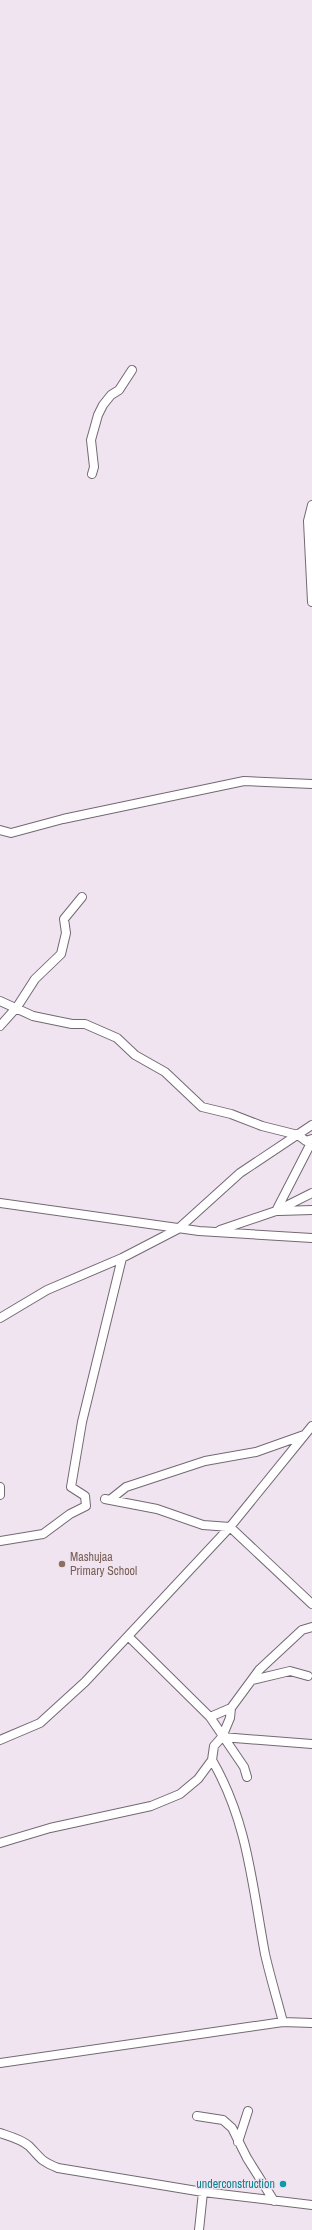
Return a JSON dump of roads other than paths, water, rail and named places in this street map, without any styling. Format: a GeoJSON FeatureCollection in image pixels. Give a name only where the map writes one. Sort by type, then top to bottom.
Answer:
{"type":"FeatureCollection","features":[{"type":"Feature","properties":{"kind":"street"},"geometry":{"type":"LineString","coordinates":[[92,474],[94,468],[91,440],[98,415],[103,405],[111,395],[119,390],[132,370]]}},
{"type":"Feature","properties":{"kind":"street"},"geometry":{"type":"LineString","coordinates":[[312,505],[308,521],[312,602]]}},
{"type":"Feature","properties":{"kind":"street"},"geometry":{"type":"LineString","coordinates":[[0,830],[12,833],[86,814],[244,781],[312,784]]}},
{"type":"Feature","properties":{"kind":"street"},"geometry":{"type":"LineString","coordinates":[[0,1026],[17,1008],[35,979],[61,954],[66,933],[64,919],[82,897]]}},
{"type":"Feature","properties":{"kind":"street"},"geometry":{"type":"LineString","coordinates":[[0,1000],[33,1016],[72,1024],[85,1024],[117,1038],[135,1055],[165,1072],[202,1108],[298,1135],[306,1141],[312,1140]]}},
{"type":"Feature","properties":{"kind":"street"},"geometry":{"type":"LineString","coordinates":[[0,1318],[47,1290],[122,1258],[178,1229],[240,1173],[312,1125]]}},
{"type":"Feature","properties":{"kind":"street"},"geometry":{"type":"LineString","coordinates":[[276,1211],[312,1140]]}},
{"type":"Feature","properties":{"kind":"street"},"geometry":{"type":"LineString","coordinates":[[214,1232],[276,1211],[312,1193]]}},
{"type":"Feature","properties":{"kind":"street"},"geometry":{"type":"LineString","coordinates":[[0,1203],[178,1229],[312,1238]]}},
{"type":"Feature","properties":{"kind":"street"},"geometry":{"type":"LineString","coordinates":[[276,1211],[312,1210]]}},
{"type":"Feature","properties":{"kind":"street"},"geometry":{"type":"LineString","coordinates":[[1,1539],[43,1534],[70,1514],[86,1506],[85,1496],[71,1487],[82,1422],[122,1258]]}},
{"type":"Feature","properties":{"kind":"street"},"geometry":{"type":"LineString","coordinates":[[0,1740],[18,1734],[40,1723],[85,1682],[129,1637],[230,1527],[312,1426]]}},
{"type":"Feature","properties":{"kind":"street"},"geometry":{"type":"LineString","coordinates":[[305,1435],[256,1452],[205,1461],[126,1487],[108,1499],[157,1510],[203,1525],[230,1527],[312,1604]]}},
{"type":"Feature","properties":{"kind":"street"},"geometry":{"type":"LineString","coordinates":[[0,1487],[0,1495]]}},
{"type":"Feature","properties":{"kind":"street"},"geometry":{"type":"LineString","coordinates":[[210,1717],[231,1708],[258,1670],[302,1630],[312,1627]]}},
{"type":"Feature","properties":{"kind":"street"},"geometry":{"type":"LineString","coordinates":[[129,1637],[210,1717],[222,1737],[244,1767],[247,1777]]}},
{"type":"Feature","properties":{"kind":"street"},"geometry":{"type":"LineString","coordinates":[[252,1680],[290,1671],[308,1676]]}},
{"type":"Feature","properties":{"kind":"street"},"geometry":{"type":"LineString","coordinates":[[0,1843],[50,1828],[151,1806],[180,1794],[198,1779],[212,1760],[214,1746],[222,1737],[230,1718],[231,1708]]}},
{"type":"Feature","properties":{"kind":"street"},"geometry":{"type":"LineString","coordinates":[[222,1737],[312,1744]]}},
{"type":"Feature","properties":{"kind":"street"},"geometry":{"type":"LineString","coordinates":[[212,1760],[226,1785],[240,1822],[250,1860],[266,1954],[283,2022]]}},
{"type":"Feature","properties":{"kind":"street"},"geometry":{"type":"LineString","coordinates":[[0,2063],[283,2022],[312,2022]]}},
{"type":"Feature","properties":{"kind":"street"},"geometry":{"type":"LineString","coordinates":[[238,2142],[248,2111]]}},
{"type":"Feature","properties":{"kind":"street"},"geometry":{"type":"LineString","coordinates":[[198,2116],[223,2120],[232,2128],[257,2176],[274,2201]]}},
{"type":"Feature","properties":{"kind":"street"},"geometry":{"type":"LineString","coordinates":[[0,2133],[21,2141],[44,2162],[58,2168],[203,2192],[312,2205]]}},
{"type":"Feature","properties":{"kind":"street"},"geometry":{"type":"LineString","coordinates":[[199,2230],[203,2192]]}},
{"type":"Feature","properties":{"kind":"place","name":"Mashujaa Primary School"},"geometry":{"type":"Point","coordinates":[62,1564]}},
{"type":"Feature","properties":{"kind":"place","name":"underconstruction"},"geometry":{"type":"Point","coordinates":[283,2184]}}]}
